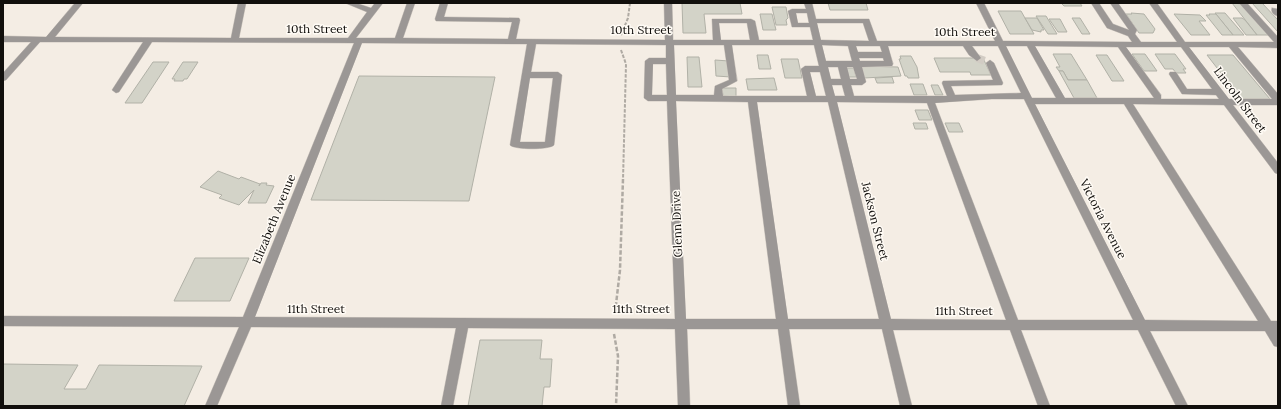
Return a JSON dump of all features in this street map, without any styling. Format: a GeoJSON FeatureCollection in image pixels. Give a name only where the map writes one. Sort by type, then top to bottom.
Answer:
{"type":"FeatureCollection","features":[{"type":"Feature","properties":{"kind":"street"},"geometry":{"type":"LineString","coordinates":[[48,40],[79,3]]}},
{"type":"Feature","properties":{"kind":"street"},"geometry":{"type":"LineString","coordinates":[[235,40],[242,3]]}},
{"type":"Feature","properties":{"kind":"street"},"geometry":{"type":"LineString","coordinates":[[349,3],[372,11]]}},
{"type":"Feature","properties":{"kind":"street","name":"Elizabeth Avenue"},"geometry":{"type":"LineString","coordinates":[[211,406],[247,322],[354,41],[372,11],[379,3]]}},
{"type":"Feature","properties":{"kind":"street"},"geometry":{"type":"LineString","coordinates":[[398,41],[411,3]]}},
{"type":"Feature","properties":{"kind":"street"},"geometry":{"type":"LineString","coordinates":[[444,3],[439,19],[516,20],[512,41]]}},
{"type":"Feature","properties":{"kind":"street","name":"Glenn Drive"},"geometry":{"type":"LineString","coordinates":[[668,3],[684,406]]}},
{"type":"Feature","properties":{"kind":"street","name":"Jackson Street"},"geometry":{"type":"LineString","coordinates":[[808,3],[906,406]]}},
{"type":"Feature","properties":{"kind":"street","name":"Victoria Avenue"},"geometry":{"type":"LineString","coordinates":[[980,3],[1182,406]]}},
{"type":"Feature","properties":{"kind":"street"},"geometry":{"type":"LineString","coordinates":[[1095,3],[1110,26],[1131,34],[1138,44]]}},
{"type":"Feature","properties":{"kind":"street"},"geometry":{"type":"LineString","coordinates":[[1114,3],[1133,30],[1131,34]]}},
{"type":"Feature","properties":{"kind":"street","name":"Lincoln Street"},"geometry":{"type":"LineString","coordinates":[[1153,3],[1218,92],[1278,170]]}},
{"type":"Feature","properties":{"kind":"street"},"geometry":{"type":"LineString","coordinates":[[1243,3],[1278,44]]}},
{"type":"Feature","properties":{"kind":"street"},"geometry":{"type":"LineString","coordinates":[[1278,10],[1275,10],[1278,14]]}},
{"type":"Feature","properties":{"kind":"street"},"geometry":{"type":"LineString","coordinates":[[810,12],[792,12],[795,25],[866,21],[886,55],[889,64],[856,60],[842,64],[805,69],[812,100]]}},
{"type":"Feature","properties":{"kind":"street"},"geometry":{"type":"LineString","coordinates":[[717,42],[714,21],[751,21],[755,42]]}},
{"type":"Feature","properties":{"kind":"street","name":"10th Street"},"geometry":{"type":"LineString","coordinates":[[3,40],[532,41],[1183,45],[1278,44]]}},
{"type":"Feature","properties":{"kind":"street"},"geometry":{"type":"LineString","coordinates":[[3,78],[37,40]]}},
{"type":"Feature","properties":{"kind":"street"},"geometry":{"type":"LineString","coordinates":[[116,90],[149,40]]}},
{"type":"Feature","properties":{"kind":"street"},"geometry":{"type":"LineString","coordinates":[[527,75],[558,75],[549,145],[515,144],[532,41]]}},
{"type":"Feature","properties":{"kind":"street"},"geometry":{"type":"LineString","coordinates":[[719,99],[718,88],[733,81],[728,42]]}},
{"type":"Feature","properties":{"kind":"street"},"geometry":{"type":"LineString","coordinates":[[828,82],[862,82],[851,43]]}},
{"type":"Feature","properties":{"kind":"street"},"geometry":{"type":"LineString","coordinates":[[966,44],[972,53],[984,61],[1012,66]]}},
{"type":"Feature","properties":{"kind":"street"},"geometry":{"type":"LineString","coordinates":[[1030,44],[1062,101]]}},
{"type":"Feature","properties":{"kind":"street"},"geometry":{"type":"LineString","coordinates":[[1120,44],[1158,97]]}},
{"type":"Feature","properties":{"kind":"street"},"geometry":{"type":"LineString","coordinates":[[1232,45],[1278,101]]}},
{"type":"Feature","properties":{"kind":"street"},"geometry":{"type":"LineString","coordinates":[[671,61],[649,61],[648,98],[812,100],[1028,98],[1062,101],[1127,102],[1278,101]]}},
{"type":"Feature","properties":{"kind":"street"},"geometry":{"type":"LineString","coordinates":[[952,98],[946,83],[998,83],[984,61]]}},
{"type":"Feature","properties":{"kind":"street"},"geometry":{"type":"LineString","coordinates":[[842,64],[850,100]]}},
{"type":"Feature","properties":{"kind":"street"},"geometry":{"type":"LineString","coordinates":[[1173,74],[1185,92],[1218,92]]}},
{"type":"Feature","properties":{"kind":"street"},"geometry":{"type":"LineString","coordinates":[[752,99],[794,406]]}},
{"type":"Feature","properties":{"kind":"street"},"geometry":{"type":"LineString","coordinates":[[930,100],[1044,406]]}},
{"type":"Feature","properties":{"kind":"street"},"geometry":{"type":"LineString","coordinates":[[1127,102],[1273,326],[1278,342]]}},
{"type":"Feature","properties":{"kind":"street","name":"11th Street"},"geometry":{"type":"LineString","coordinates":[[3,321],[681,322],[1273,326]]}},
{"type":"Feature","properties":{"kind":"street"},"geometry":{"type":"LineString","coordinates":[[447,406],[463,322]]}},
{"type":"Feature","properties":{"kind":"path"},"geometry":{"type":"LineString","coordinates":[[621,36],[628,18],[630,3]]}},
{"type":"Feature","properties":{"kind":"path"},"geometry":{"type":"LineString","coordinates":[[615,314],[620,270],[626,71],[626,64],[621,48]]}},
{"type":"Feature","properties":{"kind":"path"},"geometry":{"type":"LineString","coordinates":[[614,330],[618,356],[616,406]]}},
{"type":"Feature","properties":{"kind":"building"},"geometry":{"type":"Polygon","coordinates":[[[682,3],[740,3],[742,14],[704,14],[706,33],[683,33],[682,3]]]}},
{"type":"Feature","properties":{"kind":"building"},"geometry":{"type":"Polygon","coordinates":[[[828,3],[866,3],[868,10],[830,10],[828,3]]]}},
{"type":"Feature","properties":{"kind":"building"},"geometry":{"type":"Polygon","coordinates":[[[1061,3],[1080,3],[1082,6],[1064,6],[1061,3]]]}},
{"type":"Feature","properties":{"kind":"building"},"geometry":{"type":"Polygon","coordinates":[[[1232,3],[1242,4],[1270,35],[1257,35],[1232,3]]]}},
{"type":"Feature","properties":{"kind":"building"},"geometry":{"type":"Polygon","coordinates":[[[1252,3],[1262,3],[1278,20],[1278,32],[1252,3]]]}},
{"type":"Feature","properties":{"kind":"building"},"geometry":{"type":"Polygon","coordinates":[[[772,7],[786,7],[788,18],[786,20],[787,25],[776,25],[772,7]]]}},
{"type":"Feature","properties":{"kind":"building"},"geometry":{"type":"Polygon","coordinates":[[[998,11],[1021,11],[1034,34],[1010,34],[998,11]]]}},
{"type":"Feature","properties":{"kind":"building"},"geometry":{"type":"Polygon","coordinates":[[[1131,13],[1144,14],[1155,29],[1153,33],[1139,33],[1126,14],[1132,14],[1131,13]]]}},
{"type":"Feature","properties":{"kind":"building"},"geometry":{"type":"Polygon","coordinates":[[[1215,13],[1225,13],[1244,35],[1233,35],[1215,13]]]}},
{"type":"Feature","properties":{"kind":"building"},"geometry":{"type":"Polygon","coordinates":[[[760,14],[772,14],[776,30],[763,30],[760,14]]]}},
{"type":"Feature","properties":{"kind":"building"},"geometry":{"type":"Polygon","coordinates":[[[1174,14],[1200,15],[1206,21],[1199,21],[1210,35],[1191,35],[1174,14]]]}},
{"type":"Feature","properties":{"kind":"building"},"geometry":{"type":"Polygon","coordinates":[[[1209,14],[1216,14],[1233,35],[1222,35],[1206,15],[1210,15],[1209,14]]]}},
{"type":"Feature","properties":{"kind":"building"},"geometry":{"type":"Polygon","coordinates":[[[1036,16],[1046,16],[1057,34],[1048,34],[1036,16]]]}},
{"type":"Feature","properties":{"kind":"building"},"geometry":{"type":"Polygon","coordinates":[[[1025,18],[1037,18],[1044,30],[1041,30],[1041,32],[1032,30],[1025,18]]]}},
{"type":"Feature","properties":{"kind":"building"},"geometry":{"type":"Polygon","coordinates":[[[1072,18],[1080,18],[1090,34],[1082,34],[1072,18]]]}},
{"type":"Feature","properties":{"kind":"building"},"geometry":{"type":"Polygon","coordinates":[[[1233,18],[1242,18],[1245,20],[1257,35],[1246,35],[1233,18]]]}},
{"type":"Feature","properties":{"kind":"building"},"geometry":{"type":"Polygon","coordinates":[[[1049,19],[1060,19],[1067,32],[1058,32],[1049,19]]]}},
{"type":"Feature","properties":{"kind":"building"},"geometry":{"type":"Polygon","coordinates":[[[1053,54],[1071,54],[1087,80],[1068,80],[1063,71],[1059,71],[1056,67],[1060,67],[1053,54]]]}},
{"type":"Feature","properties":{"kind":"building"},"geometry":{"type":"Polygon","coordinates":[[[1132,54],[1145,54],[1157,71],[1144,71],[1132,54]]]}},
{"type":"Feature","properties":{"kind":"building"},"geometry":{"type":"Polygon","coordinates":[[[1155,54],[1175,54],[1186,69],[1183,69],[1186,73],[1176,73],[1173,69],[1165,69],[1155,54]]]}},
{"type":"Feature","properties":{"kind":"building"},"geometry":{"type":"Polygon","coordinates":[[[757,55],[768,55],[771,69],[759,69],[757,55]]]}},
{"type":"Feature","properties":{"kind":"building"},"geometry":{"type":"Polygon","coordinates":[[[1096,55],[1107,55],[1124,81],[1112,81],[1096,55]]]}},
{"type":"Feature","properties":{"kind":"building"},"geometry":{"type":"Polygon","coordinates":[[[1207,55],[1233,55],[1270,99],[1241,99],[1207,55]]]}},
{"type":"Feature","properties":{"kind":"building"},"geometry":{"type":"Polygon","coordinates":[[[900,56],[911,56],[917,67],[919,78],[908,78],[905,76],[899,59],[901,59],[900,56]]]}},
{"type":"Feature","properties":{"kind":"building"},"geometry":{"type":"Polygon","coordinates":[[[687,57],[699,57],[702,87],[688,87],[687,57]]]}},
{"type":"Feature","properties":{"kind":"building"},"geometry":{"type":"Polygon","coordinates":[[[934,58],[983,58],[991,75],[971,75],[970,72],[940,72],[934,58]]]}},
{"type":"Feature","properties":{"kind":"building"},"geometry":{"type":"Polygon","coordinates":[[[781,59],[798,59],[802,78],[785,78],[781,59]]]}},
{"type":"Feature","properties":{"kind":"building"},"geometry":{"type":"Polygon","coordinates":[[[715,60],[729,61],[731,77],[716,76],[715,60]]]}},
{"type":"Feature","properties":{"kind":"building"},"geometry":{"type":"Polygon","coordinates":[[[153,62],[169,62],[142,103],[125,103],[153,62]]]}},
{"type":"Feature","properties":{"kind":"building"},"geometry":{"type":"Polygon","coordinates":[[[183,62],[198,62],[187,79],[184,79],[183,81],[174,81],[175,79],[172,79],[183,62]]]}},
{"type":"Feature","properties":{"kind":"building"},"geometry":{"type":"Polygon","coordinates":[[[861,66],[898,67],[901,76],[864,78],[861,66]]]}},
{"type":"Feature","properties":{"kind":"building"},"geometry":{"type":"Polygon","coordinates":[[[844,68],[854,68],[856,77],[846,77],[844,68]]]}},
{"type":"Feature","properties":{"kind":"building"},"geometry":{"type":"Polygon","coordinates":[[[1059,71],[1063,71],[1068,80],[1087,80],[1097,98],[1074,98],[1059,71]]]}},
{"type":"Feature","properties":{"kind":"building"},"geometry":{"type":"Polygon","coordinates":[[[359,76],[495,77],[469,201],[311,200],[359,76]]]}},
{"type":"Feature","properties":{"kind":"building"},"geometry":{"type":"Polygon","coordinates":[[[892,77],[894,83],[877,83],[875,78],[892,77]]]}},
{"type":"Feature","properties":{"kind":"building"},"geometry":{"type":"Polygon","coordinates":[[[774,78],[777,90],[748,90],[746,79],[774,78]]]}},
{"type":"Feature","properties":{"kind":"building"},"geometry":{"type":"Polygon","coordinates":[[[910,84],[923,84],[927,95],[914,95],[910,84]]]}},
{"type":"Feature","properties":{"kind":"building"},"geometry":{"type":"Polygon","coordinates":[[[931,85],[938,85],[943,95],[935,95],[931,85]]]}},
{"type":"Feature","properties":{"kind":"building"},"geometry":{"type":"Polygon","coordinates":[[[722,88],[736,88],[736,97],[723,96],[722,88]]]}},
{"type":"Feature","properties":{"kind":"building"},"geometry":{"type":"Polygon","coordinates":[[[915,110],[928,110],[932,120],[919,120],[915,110]]]}},
{"type":"Feature","properties":{"kind":"building"},"geometry":{"type":"Polygon","coordinates":[[[913,123],[926,123],[928,129],[915,129],[913,123]]]}},
{"type":"Feature","properties":{"kind":"building"},"geometry":{"type":"Polygon","coordinates":[[[945,123],[959,123],[963,132],[949,132],[945,123]]]}},
{"type":"Feature","properties":{"kind":"building"},"geometry":{"type":"Polygon","coordinates":[[[218,171],[239,179],[241,177],[260,184],[259,186],[261,183],[267,183],[266,185],[274,186],[266,203],[248,203],[254,190],[239,205],[219,198],[222,195],[200,187],[218,171]]]}},
{"type":"Feature","properties":{"kind":"building"},"geometry":{"type":"Polygon","coordinates":[[[195,258],[249,258],[230,301],[174,301],[195,258]]]}},
{"type":"Feature","properties":{"kind":"building"},"geometry":{"type":"Polygon","coordinates":[[[480,340],[542,340],[540,359],[552,359],[550,387],[544,387],[542,406],[468,406],[480,340]]]}},
{"type":"Feature","properties":{"kind":"building"},"geometry":{"type":"Polygon","coordinates":[[[3,364],[78,365],[64,389],[86,389],[99,365],[202,366],[184,406],[3,406],[3,364]]]}},
{"type":"Feature","properties":{"kind":"tunnel"},"geometry":{"type":"LineString","coordinates":[[977,58],[985,61]]}}]}
